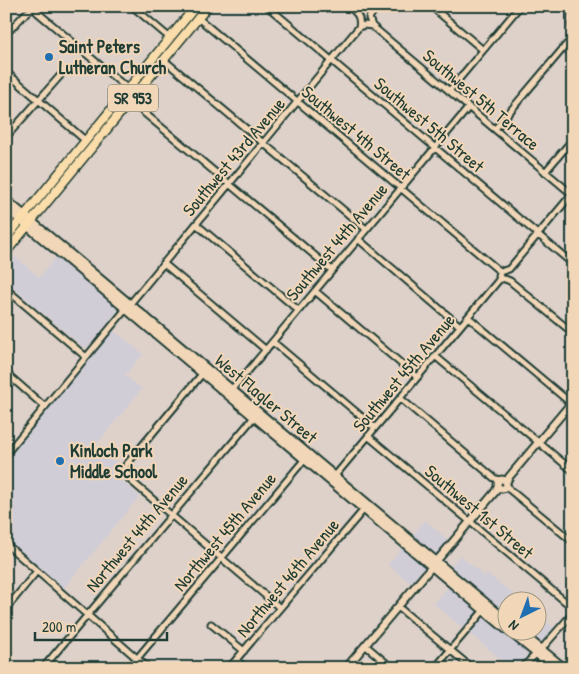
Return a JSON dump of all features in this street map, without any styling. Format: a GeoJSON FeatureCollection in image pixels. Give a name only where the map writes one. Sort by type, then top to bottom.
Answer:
{"type":"FeatureCollection","features":[{"type":"Feature","properties":{"kind":"main road","name":"SR 953"},"geometry":{"type":"LineString","coordinates":[[6,252],[26,221],[86,141],[196,6]]}},
{"type":"Feature","properties":{"kind":"main road","name":"SR 953"},"geometry":{"type":"LineString","coordinates":[[6,238],[26,221],[93,147],[206,8]]}},
{"type":"Feature","properties":{"kind":"main road"},"geometry":{"type":"LineString","coordinates":[[129,88],[130,101]]}},
{"type":"Feature","properties":{"kind":"main road"},"geometry":{"type":"LineString","coordinates":[[93,147],[92,140],[97,127]]}},
{"type":"Feature","properties":{"kind":"main road"},"geometry":{"type":"LineString","coordinates":[[82,159],[87,147],[86,141]]}},
{"type":"Feature","properties":{"kind":"main road","name":"West Flagler Street"},"geometry":{"type":"LineString","coordinates":[[6,200],[26,221],[228,392],[304,460],[332,479]]}},
{"type":"Feature","properties":{"kind":"main road","name":"West Flagler Street"},"geometry":{"type":"LineString","coordinates":[[6,208],[26,221]]}},
{"type":"Feature","properties":{"kind":"main road","name":"West Flagler Street"},"geometry":{"type":"LineString","coordinates":[[128,307],[202,374],[266,419],[332,479],[496,620]]}},
{"type":"Feature","properties":{"kind":"main road"},"geometry":{"type":"LineString","coordinates":[[254,417],[266,419]]}},
{"type":"Feature","properties":{"kind":"main road","name":"West Flagler Street"},"geometry":{"type":"LineString","coordinates":[[434,565],[496,612]]}},
{"type":"Feature","properties":{"kind":"main road"},"geometry":{"type":"LineString","coordinates":[[525,642],[564,668]]}},
{"type":"Feature","properties":{"kind":"main road"},"geometry":{"type":"LineString","coordinates":[[529,642],[554,668]]}},
{"type":"Feature","properties":{"kind":"street"},"geometry":{"type":"LineString","coordinates":[[132,6],[170,38]]}},
{"type":"Feature","properties":{"kind":"street","name":"Southwest 5th Street"},"geometry":{"type":"LineString","coordinates":[[267,6],[573,264]]}},
{"type":"Feature","properties":{"kind":"street","name":"Southwest 5th Terrace"},"geometry":{"type":"LineString","coordinates":[[349,6],[572,194]]}},
{"type":"Feature","properties":{"kind":"street","name":"Southwest 43rd Avenue"},"geometry":{"type":"LineString","coordinates":[[6,454],[377,6]]}},
{"type":"Feature","properties":{"kind":"street"},"geometry":{"type":"LineString","coordinates":[[431,6],[483,50]]}},
{"type":"Feature","properties":{"kind":"street"},"geometry":{"type":"LineString","coordinates":[[495,129],[573,38],[570,21],[572,6]]}},
{"type":"Feature","properties":{"kind":"street"},"geometry":{"type":"LineString","coordinates":[[450,90],[515,8]]}},
{"type":"Feature","properties":{"kind":"street"},"geometry":{"type":"LineString","coordinates":[[6,34],[32,9],[129,88]]}},
{"type":"Feature","properties":{"kind":"street","name":"Southwest 4th Street"},"geometry":{"type":"LineString","coordinates":[[198,18],[573,333]]}},
{"type":"Feature","properties":{"kind":"street"},"geometry":{"type":"LineString","coordinates":[[164,60],[366,229]]}},
{"type":"Feature","properties":{"kind":"street"},"geometry":{"type":"LineString","coordinates":[[6,72],[86,141]]}},
{"type":"Feature","properties":{"kind":"street"},"geometry":{"type":"LineString","coordinates":[[6,137],[60,76]]}},
{"type":"Feature","properties":{"kind":"street"},"geometry":{"type":"LineString","coordinates":[[130,101],[332,270]]}},
{"type":"Feature","properties":{"kind":"street","name":"Southwest 44th Avenue"},"geometry":{"type":"LineString","coordinates":[[228,392],[266,350],[469,107]]}},
{"type":"Feature","properties":{"kind":"street"},"geometry":{"type":"LineString","coordinates":[[545,172],[573,139]]}},
{"type":"Feature","properties":{"kind":"street","name":"Southwest 45th Avenue"},"geometry":{"type":"LineString","coordinates":[[332,479],[572,194]]}},
{"type":"Feature","properties":{"kind":"street"},"geometry":{"type":"LineString","coordinates":[[196,224],[298,310]]}},
{"type":"Feature","properties":{"kind":"street"},"geometry":{"type":"LineString","coordinates":[[358,240],[460,326]]}},
{"type":"Feature","properties":{"kind":"street"},"geometry":{"type":"LineString","coordinates":[[163,263],[266,350]]}},
{"type":"Feature","properties":{"kind":"street"},"geometry":{"type":"LineString","coordinates":[[6,289],[86,357]]}},
{"type":"Feature","properties":{"kind":"street"},"geometry":{"type":"LineString","coordinates":[[315,291],[418,377]]}},
{"type":"Feature","properties":{"kind":"street"},"geometry":{"type":"LineString","coordinates":[[346,668],[572,403],[468,317]]}},
{"type":"Feature","properties":{"kind":"street"},"geometry":{"type":"LineString","coordinates":[[272,342],[375,428]]}},
{"type":"Feature","properties":{"kind":"street"},"geometry":{"type":"LineString","coordinates":[[435,356],[573,471]]}},
{"type":"Feature","properties":{"kind":"street"},"geometry":{"type":"LineString","coordinates":[[6,373],[45,406]]}},
{"type":"Feature","properties":{"kind":"street"},"geometry":{"type":"LineString","coordinates":[[202,374],[126,465],[124,471],[130,480],[280,608]]}},
{"type":"Feature","properties":{"kind":"street"},"geometry":{"type":"LineString","coordinates":[[400,398],[573,542]]}},
{"type":"Feature","properties":{"kind":"street","name":"Northwest 44th Avenue"},"geometry":{"type":"LineString","coordinates":[[43,668],[254,417]]}},
{"type":"Feature","properties":{"kind":"street","name":"Southwest 1st Street"},"geometry":{"type":"LineString","coordinates":[[368,436],[573,608]]}},
{"type":"Feature","properties":{"kind":"street","name":"Northwest 45th Avenue"},"geometry":{"type":"LineString","coordinates":[[129,668],[304,460]]}},
{"type":"Feature","properties":{"kind":"street","name":"Northwest 46th Avenue"},"geometry":{"type":"LineString","coordinates":[[229,668],[366,507]]}},
{"type":"Feature","properties":{"kind":"street"},"geometry":{"type":"LineString","coordinates":[[6,544],[148,668]]}},
{"type":"Feature","properties":{"kind":"street"},"geometry":{"type":"LineString","coordinates":[[6,609],[37,571]]}},
{"type":"Feature","properties":{"kind":"street"},"geometry":{"type":"LineString","coordinates":[[398,606],[472,668]]}},
{"type":"Feature","properties":{"kind":"street"},"geometry":{"type":"LineString","coordinates":[[435,668],[484,610]]}},
{"type":"Feature","properties":{"kind":"street"},"geometry":{"type":"LineString","coordinates":[[522,668],[573,613]]}},
{"type":"Feature","properties":{"kind":"street"},"geometry":{"type":"LineString","coordinates":[[211,624],[244,651]]}},
{"type":"Feature","properties":{"kind":"street"},"geometry":{"type":"LineString","coordinates":[[365,645],[392,668]]}},
{"type":"Feature","properties":{"kind":"street"},"geometry":{"type":"LineString","coordinates":[[236,660],[246,668]]}},
{"type":"Feature","properties":{"kind":"shaded area"},"geometry":{"type":"Polygon","coordinates":[[[11,253],[39,277],[57,256],[116,306],[116,313],[88,347],[83,347],[12,287],[6,293],[6,259],[11,253]]]}},
{"type":"Feature","properties":{"kind":"shaded area","name":"Kinloch Park Middle School"},"geometry":{"type":"Polygon","coordinates":[[[113,330],[143,354],[125,375],[142,389],[96,445],[117,463],[110,471],[140,496],[63,589],[6,540],[6,459],[113,330]]]}},
{"type":"Feature","properties":{"kind":"shaded area"},"geometry":{"type":"Polygon","coordinates":[[[425,520],[449,541],[411,584],[388,565],[425,520]]]}},
{"type":"Feature","properties":{"kind":"shaded area"},"geometry":{"type":"Polygon","coordinates":[[[460,555],[483,575],[489,575],[511,592],[496,592],[496,642],[542,642],[519,668],[511,668],[434,604],[457,577],[448,569],[460,555]]]}},
{"type":"Feature","properties":{"kind":"shaded area"},"geometry":{"type":"Polygon","coordinates":[[[546,621],[554,628],[546,637],[546,621]]]}},
{"type":"Feature","properties":{"kind":"place","name":"Saint Peters Lutheran Church"},"geometry":{"type":"Point","coordinates":[49,57]}},
{"type":"Feature","properties":{"kind":"place","name":"Kinloch Park Middle School"},"geometry":{"type":"Point","coordinates":[60,461]}}]}
